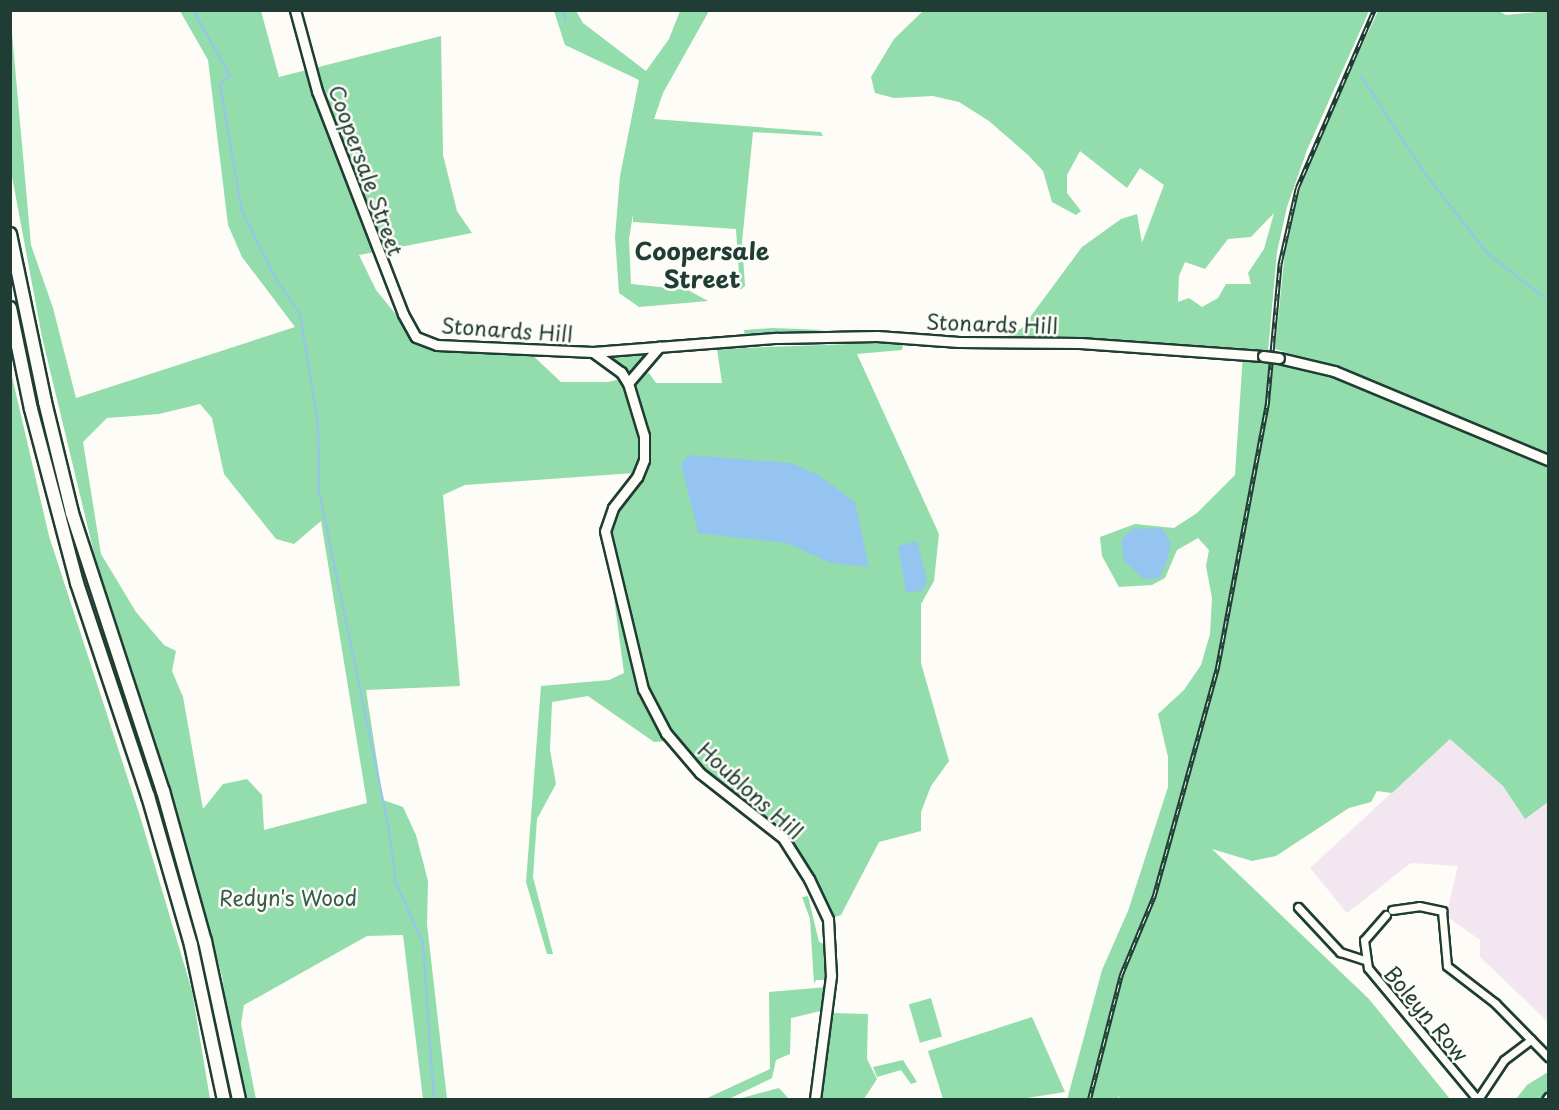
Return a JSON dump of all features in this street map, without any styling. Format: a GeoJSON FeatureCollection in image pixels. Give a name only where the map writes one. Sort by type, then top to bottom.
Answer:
{"type":"FeatureCollection","features":[{"type":"Feature","properties":{"kind":"highway"},"geometry":{"type":"LineString","coordinates":[[10,234],[45,402],[72,513],[169,814],[205,941],[239,1100]]}},
{"type":"Feature","properties":{"kind":"highway"},"geometry":{"type":"LineString","coordinates":[[10,308],[31,409],[77,583],[148,796],[191,945],[224,1100]]}},
{"type":"Feature","properties":{"kind":"street","name":"Coopersale Street"},"geometry":{"type":"LineString","coordinates":[[295,10],[317,91],[388,278],[416,337]]}},
{"type":"Feature","properties":{"kind":"street","name":"Stonards Hill"},"geometry":{"type":"LineString","coordinates":[[416,337],[437,345],[477,349],[593,352],[877,336],[959,342],[1080,343],[1263,356],[1334,371],[1548,460]]}},
{"type":"Feature","properties":{"kind":"street"},"geometry":{"type":"LineString","coordinates":[[628,383],[659,347]]}},
{"type":"Feature","properties":{"kind":"street","name":"Houblons Hill"},"geometry":{"type":"LineString","coordinates":[[593,352],[621,372],[628,383],[644,436],[644,460],[637,477],[613,508],[605,531],[643,689],[666,733],[700,773],[783,838],[809,879],[828,919],[831,976],[815,1100]]}},
{"type":"Feature","properties":{"kind":"street","name":"Boleyn Row"},"geometry":{"type":"LineString","coordinates":[[1478,1099],[1372,975],[1364,960],[1364,940],[1389,913],[1419,906],[1442,911],[1442,938],[1447,966],[1495,1004],[1532,1040]]}},
{"type":"Feature","properties":{"kind":"street"},"geometry":{"type":"LineString","coordinates":[[1298,907],[1340,952],[1364,960]]}},
{"type":"Feature","properties":{"kind":"street"},"geometry":{"type":"LineString","coordinates":[[1478,1099],[1504,1060],[1532,1040],[1548,1057]]}},
{"type":"Feature","properties":{"kind":"shaded area"},"geometry":{"type":"Polygon","coordinates":[[[1450,739],[1503,786],[1525,819],[1548,802],[1548,1022],[1480,957],[1480,940],[1446,916],[1458,866],[1411,863],[1347,913],[1310,868],[1450,739]]]}},
{"type":"Feature","properties":{"kind":"green space"},"geometry":{"type":"Polygon","coordinates":[[[1497,10],[1506,15],[1548,11],[1548,456],[1346,371],[1275,349],[1285,251],[1298,194],[1312,153],[1378,11],[1497,10]]]}},
{"type":"Feature","properties":{"kind":"green space","name":"Redyn's Wood"},"geometry":{"type":"Polygon","coordinates":[[[10,11],[31,245],[53,308],[76,398],[295,327],[242,257],[228,225],[208,60],[180,11],[261,11],[279,77],[441,36],[443,155],[457,211],[472,233],[359,255],[376,290],[420,344],[528,351],[561,382],[608,382],[649,373],[656,383],[722,383],[717,349],[904,342],[902,350],[857,354],[939,534],[934,581],[921,604],[921,663],[949,761],[931,786],[921,812],[921,831],[879,842],[841,915],[832,918],[815,882],[779,825],[708,776],[670,737],[650,703],[608,533],[634,473],[465,485],[443,495],[460,686],[366,690],[383,800],[403,807],[416,835],[428,881],[427,924],[447,1099],[423,1099],[403,935],[367,936],[244,1005],[241,1024],[256,1099],[238,1099],[222,976],[157,747],[94,553],[42,337],[11,171],[10,11]],[[200,404],[159,414],[107,418],[83,442],[101,554],[136,612],[164,645],[176,651],[172,671],[183,697],[203,809],[223,784],[247,779],[262,795],[264,830],[367,803],[321,521],[294,544],[276,539],[224,474],[212,418],[200,404]]]}},
{"type":"Feature","properties":{"kind":"green space"},"geometry":{"type":"Polygon","coordinates":[[[554,11],[576,11],[583,23],[646,71],[669,39],[680,11],[709,11],[663,93],[654,119],[821,132],[823,136],[753,132],[742,242],[745,286],[740,290],[736,229],[633,222],[633,214],[629,239],[631,284],[688,290],[708,301],[639,307],[619,293],[615,237],[620,176],[639,80],[565,45],[554,11]]]}},
{"type":"Feature","properties":{"kind":"green space"},"geometry":{"type":"Polygon","coordinates":[[[923,11],[1369,11],[1307,150],[1287,207],[1277,252],[1268,351],[1001,340],[1022,328],[1082,247],[1121,219],[1137,214],[1142,243],[1164,185],[1140,168],[1127,188],[1080,151],[1067,175],[1067,193],[1081,211],[1076,215],[1052,202],[1043,171],[1028,155],[989,121],[959,102],[933,96],[894,98],[875,93],[871,77],[894,39],[923,11]],[[1274,213],[1251,237],[1228,239],[1205,269],[1185,262],[1179,276],[1178,302],[1189,298],[1202,307],[1218,298],[1226,284],[1251,284],[1248,273],[1264,249],[1274,213]]]}},
{"type":"Feature","properties":{"kind":"green space"},"geometry":{"type":"Polygon","coordinates":[[[772,328],[825,330],[745,338],[744,330],[772,328]]]}},
{"type":"Feature","properties":{"kind":"green space"},"geometry":{"type":"Polygon","coordinates":[[[653,351],[629,373],[602,353],[653,351]]]}},
{"type":"Feature","properties":{"kind":"green space"},"geometry":{"type":"Polygon","coordinates":[[[1243,354],[1303,363],[1548,461],[1548,802],[1525,819],[1503,786],[1450,739],[1392,793],[1377,791],[1371,802],[1349,808],[1276,856],[1252,861],[1212,849],[1369,999],[1450,1099],[1119,1100],[1119,1094],[1118,1099],[1067,1100],[1102,970],[1128,911],[1168,787],[1168,757],[1158,714],[1184,690],[1201,665],[1210,634],[1212,598],[1206,566],[1209,550],[1198,538],[1177,550],[1165,578],[1152,585],[1119,587],[1102,556],[1100,537],[1135,524],[1174,528],[1197,513],[1235,475],[1243,354]]]}},
{"type":"Feature","properties":{"kind":"green space"},"geometry":{"type":"Polygon","coordinates":[[[10,368],[49,536],[140,816],[192,991],[210,1099],[11,1099],[10,368]]]}},
{"type":"Feature","properties":{"kind":"green space"},"geometry":{"type":"Polygon","coordinates":[[[611,575],[637,687],[666,741],[654,742],[588,696],[552,702],[550,750],[556,784],[537,819],[533,877],[553,954],[547,954],[526,882],[541,686],[609,680],[624,673],[611,575]]]}},
{"type":"Feature","properties":{"kind":"green space"},"geometry":{"type":"Polygon","coordinates":[[[808,896],[819,942],[826,945],[827,980],[816,980],[814,984],[810,919],[802,897],[808,896]]]}},
{"type":"Feature","properties":{"kind":"green space"},"geometry":{"type":"Polygon","coordinates":[[[827,987],[825,1010],[791,1018],[790,1054],[776,1060],[772,1078],[729,1099],[703,1100],[770,1069],[769,992],[827,987]]]}},
{"type":"Feature","properties":{"kind":"green space"},"geometry":{"type":"Polygon","coordinates":[[[931,998],[942,1036],[920,1043],[909,1004],[931,998]]]}},
{"type":"Feature","properties":{"kind":"green space"},"geometry":{"type":"Polygon","coordinates":[[[832,1013],[868,1014],[867,1059],[877,1079],[864,1099],[818,1100],[819,1072],[828,1053],[832,1013]]]}},
{"type":"Feature","properties":{"kind":"green space"},"geometry":{"type":"Polygon","coordinates":[[[1032,1017],[1065,1092],[1021,1099],[943,1099],[928,1051],[1032,1017]]]}},
{"type":"Feature","properties":{"kind":"green space"},"geometry":{"type":"Polygon","coordinates":[[[903,1060],[917,1082],[911,1084],[901,1070],[877,1077],[873,1067],[903,1060]]]}},
{"type":"Feature","properties":{"kind":"green space"},"geometry":{"type":"Polygon","coordinates":[[[1548,1072],[1548,1090],[1540,1099],[1516,1099],[1527,1085],[1548,1072]]]}},
{"type":"Feature","properties":{"kind":"green space"},"geometry":{"type":"Polygon","coordinates":[[[779,1088],[789,1099],[738,1099],[779,1088]]]}},
{"type":"Feature","properties":{"kind":"water"},"geometry":{"type":"Polygon","coordinates":[[[688,455],[791,463],[818,475],[855,502],[869,567],[831,563],[787,543],[698,533],[681,464],[688,455]]]}},
{"type":"Feature","properties":{"kind":"water"},"geometry":{"type":"Polygon","coordinates":[[[1162,528],[1171,542],[1167,561],[1159,578],[1144,579],[1124,561],[1121,540],[1133,529],[1162,528]]]}},
{"type":"Feature","properties":{"kind":"water"},"geometry":{"type":"Polygon","coordinates":[[[917,541],[927,582],[922,591],[906,592],[898,546],[917,541]]]}},
{"type":"Feature","properties":{"kind":"waterway"},"geometry":{"type":"LineString","coordinates":[[193,10],[230,75],[220,84],[242,211],[277,281],[300,314],[318,423],[319,491],[388,824],[396,883],[423,943],[434,1100]]}},
{"type":"Feature","properties":{"kind":"waterway"},"geometry":{"type":"LineString","coordinates":[[563,10],[566,21]]}},
{"type":"Feature","properties":{"kind":"waterway"},"geometry":{"type":"LineString","coordinates":[[1361,76],[1424,172],[1487,253],[1544,297]]}},
{"type":"Feature","properties":{"kind":"railway"},"geometry":{"type":"LineString","coordinates":[[1089,1100],[1121,975],[1154,896],[1217,669],[1267,405],[1280,263],[1297,188],[1374,10]]}},
{"type":"Feature","properties":{"kind":"district","name":"Coopersale Street"},"geometry":{"type":"Point","coordinates":[702,265]}}]}
